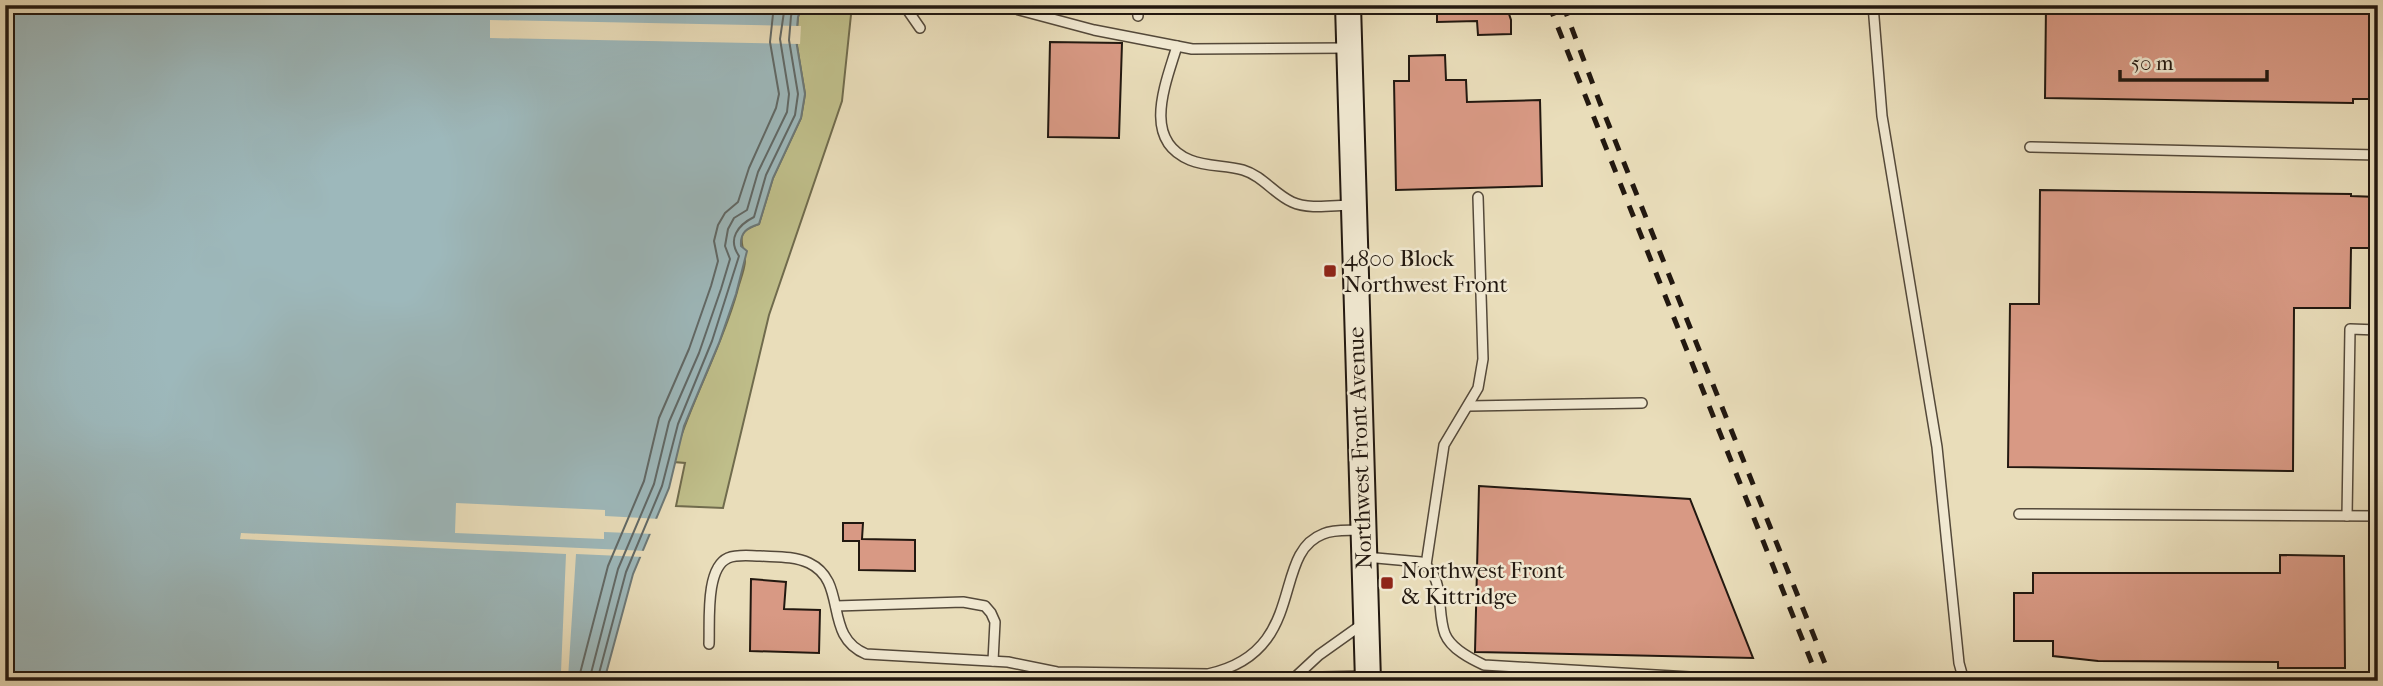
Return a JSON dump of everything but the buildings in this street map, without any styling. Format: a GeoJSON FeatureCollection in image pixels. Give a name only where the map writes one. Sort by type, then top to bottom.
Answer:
{"type":"FeatureCollection","features":[{"type":"Feature","properties":{"kind":"main road","name":"Northwest Front Avenue"},"geometry":{"type":"LineString","coordinates":[[1348,5],[1368,678]]}},
{"type":"Feature","properties":{"kind":"lane"},"geometry":{"type":"LineString","coordinates":[[904,5],[920,28]]}},
{"type":"Feature","properties":{"kind":"lane"},"geometry":{"type":"LineString","coordinates":[[1012,5],[1018,10],[1094,30],[1192,49],[1349,48]]}},
{"type":"Feature","properties":{"kind":"lane"},"geometry":{"type":"LineString","coordinates":[[1137,5],[1138,16]]}},
{"type":"Feature","properties":{"kind":"lane"},"geometry":{"type":"LineString","coordinates":[[1873,5],[1882,116],[1935,435],[1959,663],[1964,681]]}},
{"type":"Feature","properties":{"kind":"lane"},"geometry":{"type":"LineString","coordinates":[[1177,46],[1160,113],[1162,132],[1172,150],[1189,160],[1243,170],[1261,178],[1293,203],[1353,205]]}},
{"type":"Feature","properties":{"kind":"lane"},"geometry":{"type":"LineString","coordinates":[[2030,147],[2378,155]]}},
{"type":"Feature","properties":{"kind":"lane"},"geometry":{"type":"LineString","coordinates":[[1426,565],[1444,445],[1478,388],[1483,359],[1478,197]]}},
{"type":"Feature","properties":{"kind":"lane"},"geometry":{"type":"LineString","coordinates":[[2347,516],[2350,329],[2378,330]]}},
{"type":"Feature","properties":{"kind":"lane"},"geometry":{"type":"LineString","coordinates":[[1468,406],[1642,403]]}},
{"type":"Feature","properties":{"kind":"lane"},"geometry":{"type":"LineString","coordinates":[[2020,514],[2378,516]]}},
{"type":"Feature","properties":{"kind":"lane"},"geometry":{"type":"LineString","coordinates":[[709,644],[713,579],[718,566],[726,558],[741,555],[789,558],[809,563],[824,574],[831,588],[839,627],[846,641],[853,649],[866,654],[1009,662],[1057,672],[1192,674],[1221,671],[1245,660],[1269,638],[1285,602],[1296,564],[1310,542],[1325,533],[1363,530]]}},
{"type":"Feature","properties":{"kind":"lane"},"geometry":{"type":"LineString","coordinates":[[1363,557],[1421,562],[1426,565],[1436,580],[1445,634],[1469,658],[1484,665],[1758,681]]}},
{"type":"Feature","properties":{"kind":"lane"},"geometry":{"type":"LineString","coordinates":[[2376,667],[2378,594]]}},
{"type":"Feature","properties":{"kind":"lane"},"geometry":{"type":"LineString","coordinates":[[836,606],[963,602],[985,606],[995,622],[993,661]]}},
{"type":"Feature","properties":{"kind":"lane"},"geometry":{"type":"LineString","coordinates":[[1291,681],[1329,647],[1366,622]]}},
{"type":"Feature","properties":{"kind":"lane"},"geometry":{"type":"LineString","coordinates":[[1306,681],[1322,677],[1368,678]]}},
{"type":"Feature","properties":{"kind":"shaded area"},"geometry":{"type":"Polygon","coordinates":[[[802,5],[852,5],[842,101],[769,315],[723,508],[676,506],[685,463],[674,462],[677,448],[724,332],[737,292],[745,264],[743,234],[759,224],[773,178],[801,118],[805,94],[796,40],[802,5]]]}},
{"type":"Feature","properties":{"kind":"water"},"geometry":{"type":"Polygon","coordinates":[[[5,5],[802,5],[796,40],[805,94],[801,118],[773,178],[759,224],[743,234],[741,246],[747,251],[736,294],[719,343],[684,426],[669,488],[633,574],[604,681],[5,681],[5,5]]]}},
{"type":"Feature","properties":{"kind":"pier"},"geometry":{"type":"Polygon","coordinates":[[[490,20],[801,26],[800,44],[490,38],[490,20]]]}},
{"type":"Feature","properties":{"kind":"pier"},"geometry":{"type":"Polygon","coordinates":[[[456,503],[605,510],[605,516],[661,519],[654,534],[604,532],[604,539],[455,533],[456,503]]]}},
{"type":"Feature","properties":{"kind":"pier"},"geometry":{"type":"Polygon","coordinates":[[[241,533],[647,551],[644,557],[576,554],[568,678],[473,681],[243,681],[561,672],[566,554],[240,539],[241,533]]]}},
{"type":"Feature","properties":{"kind":"railway"},"geometry":{"type":"LineString","coordinates":[[1549,5],[1819,681]]}},
{"type":"Feature","properties":{"kind":"railway"},"geometry":{"type":"LineString","coordinates":[[1563,5],[1832,681]]}},
{"type":"Feature","properties":{"kind":"place","name":"4800 Block Northwest Front"},"geometry":{"type":"Point","coordinates":[1330,271]}},
{"type":"Feature","properties":{"kind":"place","name":"Northwest Front & Kittridge"},"geometry":{"type":"Point","coordinates":[1387,583]}}]}
